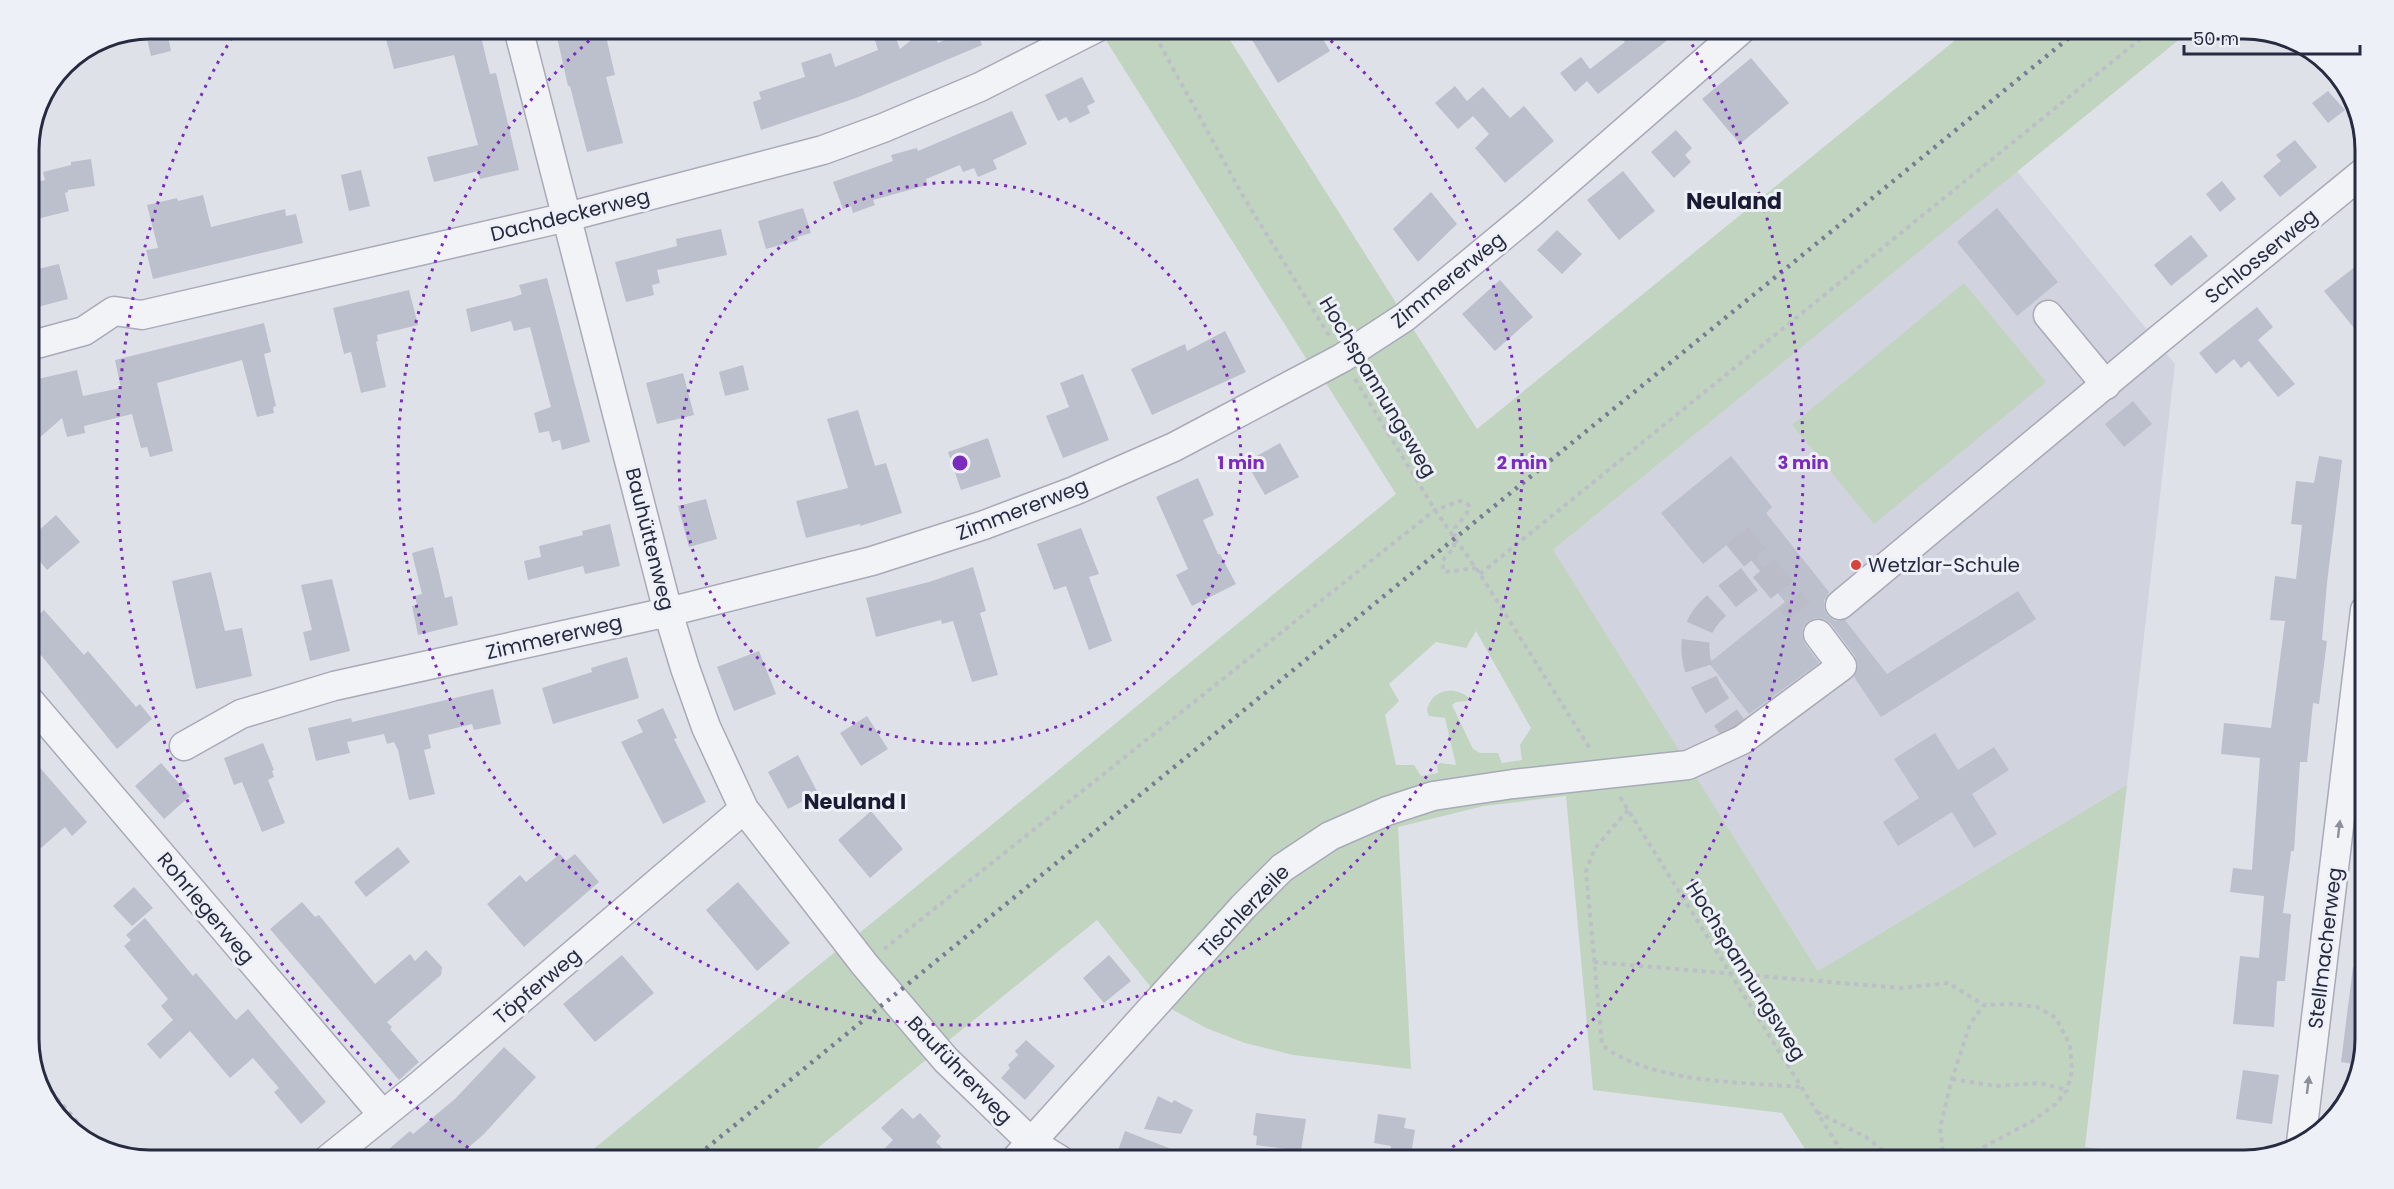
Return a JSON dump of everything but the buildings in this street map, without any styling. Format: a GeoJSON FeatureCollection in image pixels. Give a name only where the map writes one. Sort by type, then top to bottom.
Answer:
{"type":"FeatureCollection","features":[{"type":"Feature","properties":{"kind":"street","name":"Bauhüttenweg"},"geometry":{"type":"LineString","coordinates":[[521,39],[668,612],[706,727],[744,809],[892,998]]}},
{"type":"Feature","properties":{"kind":"street","name":"Dachdeckerweg"},"geometry":{"type":"LineString","coordinates":[[39,343],[84,331],[114,312],[142,315],[567,217],[823,150],[884,128],[980,87],[1074,39]]}},
{"type":"Feature","properties":{"kind":"street","name":"Zimmererweg"},"geometry":{"type":"LineString","coordinates":[[184,746],[241,714],[334,686],[668,612],[872,561],[984,525],[1074,491],[1174,447],[1342,358],[1405,317],[1532,212],[1730,39]]}},
{"type":"Feature","properties":{"kind":"street","name":"Schlosserweg"},"geometry":{"type":"LineString","coordinates":[[1840,605],[2106,386],[2157,341],[2355,185]]}},
{"type":"Feature","properties":{"kind":"street"},"geometry":{"type":"LineString","coordinates":[[2049,315],[2106,386]]}},
{"type":"Feature","properties":{"kind":"street","name":"Tischlerzeile"},"geometry":{"type":"LineString","coordinates":[[1024,1150],[1282,868],[1330,836],[1421,798],[1513,784],[1599,763],[1688,765],[1742,740],[1842,666],[1818,634]]}},
{"type":"Feature","properties":{"kind":"street","name":"Stellmacherweg"},"geometry":{"type":"LineString","coordinates":[[2302,1133],[2355,693]]}},
{"type":"Feature","properties":{"kind":"street","name":"Rohrlegerweg"},"geometry":{"type":"LineString","coordinates":[[39,712],[383,1116]]}},
{"type":"Feature","properties":{"kind":"street","name":"Töpferweg"},"geometry":{"type":"LineString","coordinates":[[341,1150],[744,809]]}},
{"type":"Feature","properties":{"kind":"street","name":"Bauführerweg"},"geometry":{"type":"LineString","coordinates":[[892,998],[1022,1150]]}},
{"type":"Feature","properties":{"kind":"path","name":"Hochspannungsweg"},"geometry":{"type":"LineString","coordinates":[[1157,39],[1243,196],[1435,510],[1480,574],[1599,763]]}},
{"type":"Feature","properties":{"kind":"path"},"geometry":{"type":"LineString","coordinates":[[1480,574],[2140,39]]}},
{"type":"Feature","properties":{"kind":"path"},"geometry":{"type":"LineString","coordinates":[[865,965],[1435,510],[1460,501],[1466,502],[1469,506],[1467,513],[1455,528],[1454,548],[1442,561],[1444,572],[1476,568]]}},
{"type":"Feature","properties":{"kind":"path","name":"Hochspannungsweg"},"geometry":{"type":"LineString","coordinates":[[1620,798],[1840,1150]]}},
{"type":"Feature","properties":{"kind":"path"},"geometry":{"type":"LineString","coordinates":[[1628,810],[1595,848],[1586,871],[1602,1046],[1617,1057],[1676,1076],[1801,1087]]}},
{"type":"Feature","properties":{"kind":"path"},"geometry":{"type":"LineString","coordinates":[[1594,962],[1901,988],[1948,983],[1984,1005],[2014,1004],[2037,1007],[2056,1018],[2070,1046],[2072,1071],[2067,1090],[2056,1104],[2031,1122],[1979,1150]]}},
{"type":"Feature","properties":{"kind":"path"},"geometry":{"type":"LineString","coordinates":[[1943,1150],[1940,1128],[1952,1079],[1970,1024],[1984,1005]]}},
{"type":"Feature","properties":{"kind":"path"},"geometry":{"type":"LineString","coordinates":[[1952,1079],[1996,1086],[2040,1083],[2067,1090]]}},
{"type":"Feature","properties":{"kind":"path"},"geometry":{"type":"LineString","coordinates":[[55,1097],[78,1123]]}},
{"type":"Feature","properties":{"kind":"path"},"geometry":{"type":"LineString","coordinates":[[1816,1112],[1866,1137],[1882,1150]]}},
{"type":"Feature","properties":{"kind":"shaded area","name":"Wetzlar-Schule"},"geometry":{"type":"Polygon","coordinates":[[[2017,171],[2175,364],[2127,785],[1818,971],[1552,551],[2017,171]]]}},
{"type":"Feature","properties":{"kind":"green space"},"geometry":{"type":"Polygon","coordinates":[[[1105,39],[1229,39],[1398,306],[1309,363],[1105,39]]]}},
{"type":"Feature","properties":{"kind":"green space"},"geometry":{"type":"Polygon","coordinates":[[[1957,39],[2180,39],[1553,550],[1818,971],[2127,785],[2085,1147],[2110,1150],[1806,1150],[1782,1113],[1593,1090],[1566,796],[1484,806],[1398,827],[1411,1069],[1293,1055],[1245,1043],[1206,1028],[1166,1006],[1097,920],[943,1045],[857,935],[1396,494],[1324,380],[1410,324],[1477,429],[1957,39]],[[1476,631],[1466,648],[1436,642],[1389,684],[1399,701],[1385,715],[1396,765],[1414,765],[1421,776],[1438,773],[1437,765],[1440,763],[1456,765],[1445,718],[1429,716],[1427,711],[1433,698],[1450,691],[1469,698],[1467,701],[1456,702],[1452,705],[1473,749],[1480,753],[1498,753],[1502,763],[1522,760],[1520,745],[1531,728],[1476,631]]]}},
{"type":"Feature","properties":{"kind":"green space"},"geometry":{"type":"Polygon","coordinates":[[[1964,283],[2046,382],[1874,524],[1792,425],[1964,283]]]}},
{"type":"Feature","properties":{"kind":"green space"},"geometry":{"type":"Polygon","coordinates":[[[840,948],[932,1055],[815,1150],[592,1150],[840,948]]]}},
{"type":"Feature","properties":{"kind":"tunnel"},"geometry":{"type":"LineString","coordinates":[[1737,536],[1799,611]]}},
{"type":"Feature","properties":{"kind":"tunnel"},"geometry":{"type":"LineString","coordinates":[[1742,740],[1721,711],[1702,678],[1695,644],[1699,628],[1710,612],[1764,568]]}},
{"type":"Feature","properties":{"kind":"railway"},"geometry":{"type":"LineString","coordinates":[[704,1150],[2068,39]]}},
{"type":"Feature","properties":{"kind":"place","name":"Wetzlar-Schule"},"geometry":{"type":"Point","coordinates":[1856,565]}},
{"type":"Feature","properties":{"kind":"district","name":"Neuland"},"geometry":{"type":"Point","coordinates":[1734,201]}},
{"type":"Feature","properties":{"kind":"district","name":"Neuland I"},"geometry":{"type":"Point","coordinates":[855,801]}}]}
